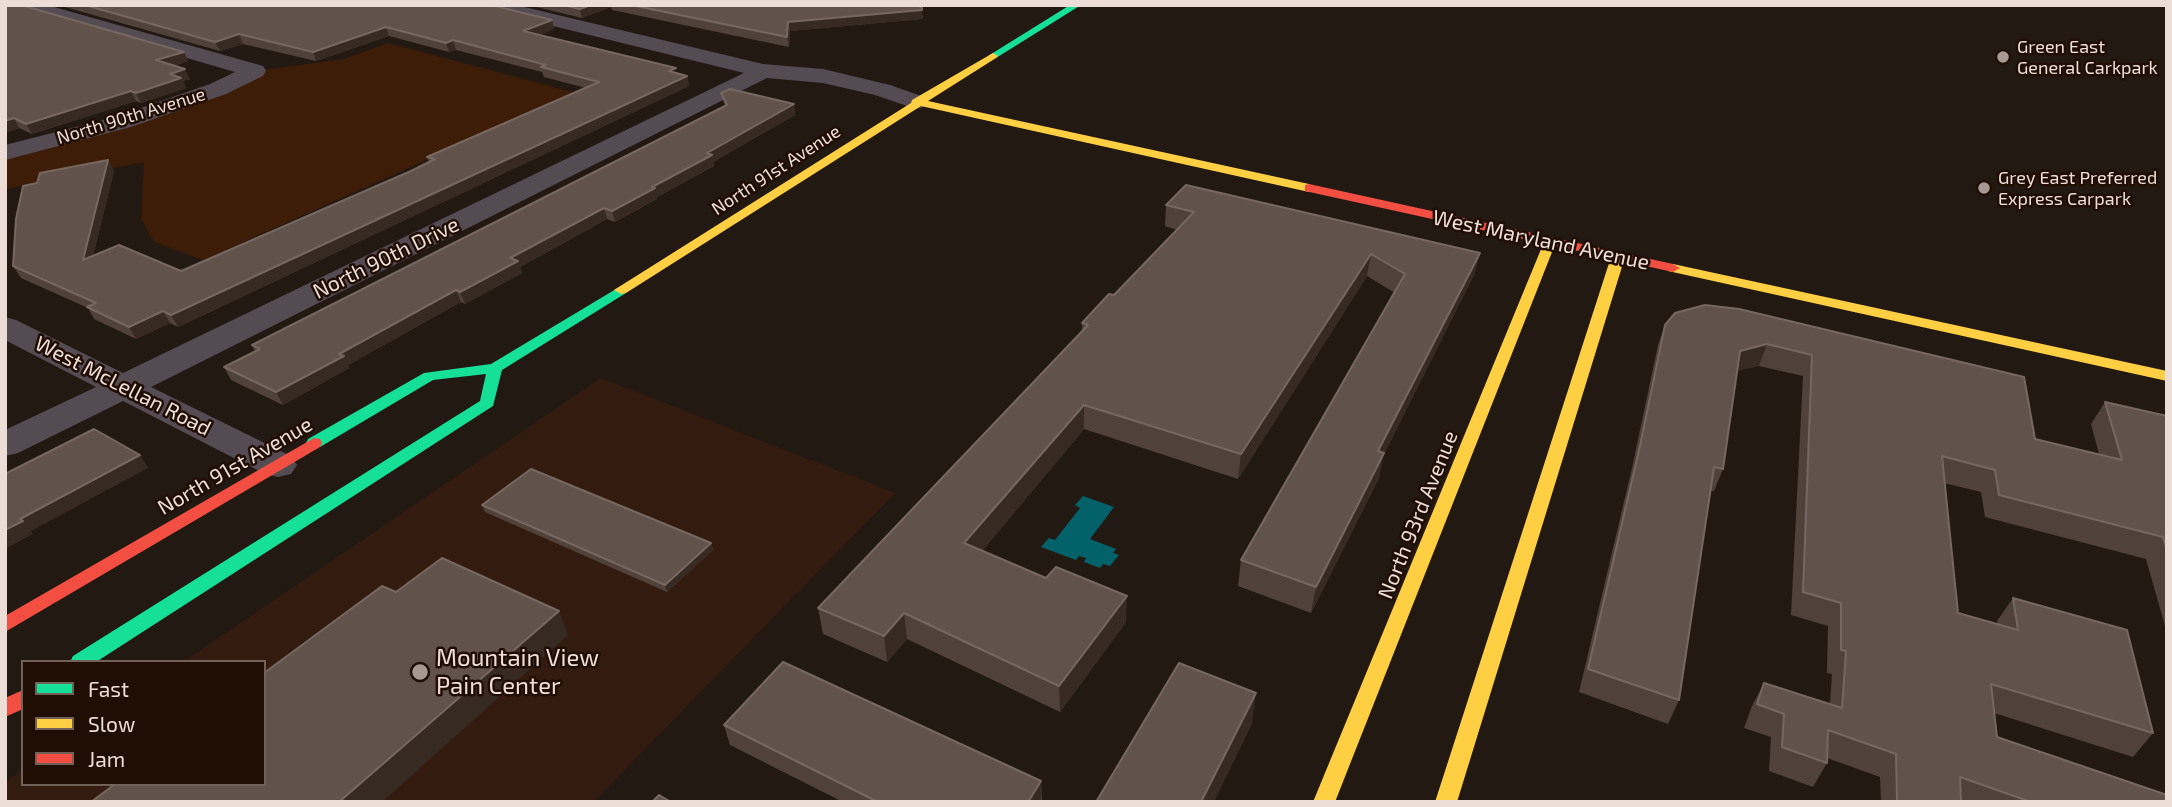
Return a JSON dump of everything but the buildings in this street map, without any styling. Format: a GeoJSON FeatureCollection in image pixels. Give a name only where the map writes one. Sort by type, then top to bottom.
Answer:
{"type":"FeatureCollection","features":[{"type":"Feature","properties":{"kind":"main road","name":"North 91st Avenue"},"geometry":{"type":"LineString","coordinates":[[5,625],[429,376],[495,369],[916,102],[1077,5]]}},
{"type":"Feature","properties":{"kind":"main road","name":"West Maryland Avenue"},"geometry":{"type":"LineString","coordinates":[[916,102],[2167,376]]}},
{"type":"Feature","properties":{"kind":"main road","name":"North 93rd Avenue"},"geometry":{"type":"LineString","coordinates":[[1324,802],[1550,242]]}},
{"type":"Feature","properties":{"kind":"main road"},"geometry":{"type":"LineString","coordinates":[[1446,802],[1618,257]]}},
{"type":"Feature","properties":{"kind":"main road"},"geometry":{"type":"LineString","coordinates":[[83,660],[487,403],[495,369]]}},
{"type":"Feature","properties":{"kind":"main road"},"geometry":{"type":"LineString","coordinates":[[5,709],[21,699]]}},
{"type":"Feature","properties":{"kind":"street","name":"North 90th Avenue"},"geometry":{"type":"LineString","coordinates":[[5,153],[123,122],[218,89],[255,71],[25,5]]}},
{"type":"Feature","properties":{"kind":"street","name":"West Maryland Avenue"},"geometry":{"type":"LineString","coordinates":[[491,5],[767,70],[789,79],[867,97],[916,102]]}},
{"type":"Feature","properties":{"kind":"street","name":"North 90th Drive"},"geometry":{"type":"LineString","coordinates":[[5,445],[767,70]]}},
{"type":"Feature","properties":{"kind":"street","name":"West McLellan Road"},"geometry":{"type":"LineString","coordinates":[[5,327],[278,465]]}},
{"type":"Feature","properties":{"kind":"shaded area"},"geometry":{"type":"Polygon","coordinates":[[[388,43],[576,93],[203,260],[154,242],[141,219],[144,162],[5,189],[5,153],[68,138],[255,71],[344,59],[388,43]]]}},
{"type":"Feature","properties":{"kind":"shaded area"},"geometry":{"type":"Polygon","coordinates":[[[601,378],[895,493],[593,802],[5,802],[5,782],[21,771],[21,786],[266,786],[266,660],[186,660],[601,378]]]}},
{"type":"Feature","properties":{"kind":"water"},"geometry":{"type":"Polygon","coordinates":[[[1083,496],[1114,507],[1090,539],[1116,549],[1113,553],[1119,555],[1110,566],[1103,564],[1100,568],[1084,562],[1086,558],[1079,556],[1076,560],[1041,547],[1049,538],[1055,540],[1080,508],[1075,505],[1083,496]]]}},
{"type":"Feature","properties":{"kind":"traffic: fast"},"geometry":{"type":"LineString","coordinates":[[993,56],[1077,5]]}},
{"type":"Feature","properties":{"kind":"traffic: fast"},"geometry":{"type":"LineString","coordinates":[[314,443],[429,376],[495,368],[621,290]]}},
{"type":"Feature","properties":{"kind":"traffic: fast"},"geometry":{"type":"LineString","coordinates":[[83,660],[487,403],[495,368]]}},
{"type":"Feature","properties":{"kind":"traffic: slow"},"geometry":{"type":"LineString","coordinates":[[621,290],[993,56]]}},
{"type":"Feature","properties":{"kind":"traffic: slow"},"geometry":{"type":"LineString","coordinates":[[916,102],[1309,188]]}},
{"type":"Feature","properties":{"kind":"traffic: slow"},"geometry":{"type":"LineString","coordinates":[[1324,802],[1550,242]]}},
{"type":"Feature","properties":{"kind":"traffic: slow"},"geometry":{"type":"LineString","coordinates":[[1446,802],[1618,257]]}},
{"type":"Feature","properties":{"kind":"traffic: slow"},"geometry":{"type":"LineString","coordinates":[[1673,268],[2167,376]]}},
{"type":"Feature","properties":{"kind":"traffic: jam"},"geometry":{"type":"LineString","coordinates":[[1309,188],[1673,268]]}},
{"type":"Feature","properties":{"kind":"traffic: jam"},"geometry":{"type":"LineString","coordinates":[[5,625],[314,443]]}},
{"type":"Feature","properties":{"kind":"traffic: jam"},"geometry":{"type":"LineString","coordinates":[[5,709],[21,699]]}},
{"type":"Feature","properties":{"kind":"place","name":"Green East General Carkpark"},"geometry":{"type":"Point","coordinates":[2003,57]}},
{"type":"Feature","properties":{"kind":"place","name":"Grey East Preferred Express Carpark"},"geometry":{"type":"Point","coordinates":[1984,188]}},
{"type":"Feature","properties":{"kind":"place","name":"Mountain View Pain Center"},"geometry":{"type":"Point","coordinates":[420,672]}}]}
